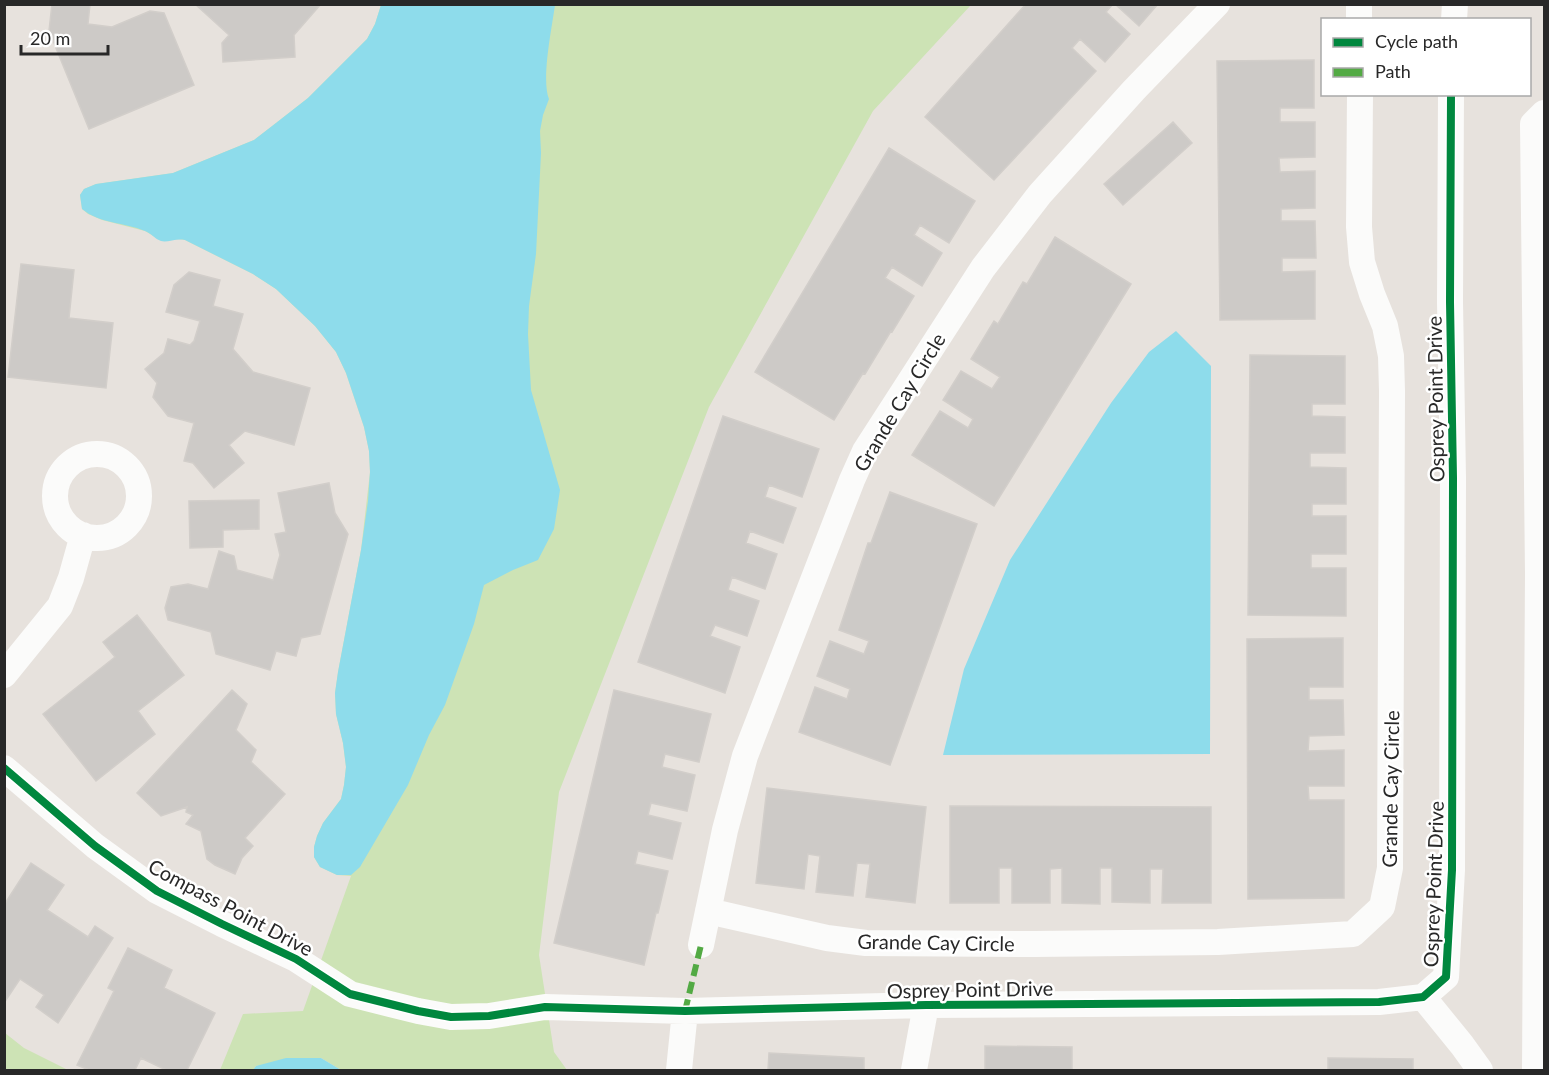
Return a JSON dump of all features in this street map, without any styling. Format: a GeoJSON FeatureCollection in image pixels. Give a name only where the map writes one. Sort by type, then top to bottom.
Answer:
{"type":"FeatureCollection","features":[{"type":"Feature","properties":{"kind":"street","name":"Grande Cay Circle"},"geometry":{"type":"LineString","coordinates":[[701,945],[725,830],[745,756],[865,451],[983,268],[1040,194],[1134,90],[1217,4]]}},
{"type":"Feature","properties":{"kind":"street","name":"Grande Cay Circle"},"geometry":{"type":"LineString","coordinates":[[708,911],[827,938],[867,943],[1034,944],[1218,942],[1353,934],[1382,907],[1390,868],[1392,391],[1385,326],[1371,294],[1362,262],[1359,227],[1360,96]]}},
{"type":"Feature","properties":{"kind":"street","name":"Osprey Point Drive"},"geometry":{"type":"LineString","coordinates":[[685,1011],[926,1005],[1379,1002],[1422,997],[1446,977],[1452,870],[1451,96]]}},
{"type":"Feature","properties":{"kind":"street"},"geometry":{"type":"LineString","coordinates":[[1534,1071],[1538,574],[1533,124],[1545,113]]}},
{"type":"Feature","properties":{"kind":"street"},"geometry":{"type":"LineString","coordinates":[[4,675],[60,606],[71,578],[83,535]]}},
{"type":"Feature","properties":{"kind":"street","name":"Compass Point Drive"},"geometry":{"type":"LineString","coordinates":[[4,768],[95,846],[157,891],[296,958],[350,994],[451,1017],[489,1016],[545,1007],[685,1011]]}},
{"type":"Feature","properties":{"kind":"street"},"geometry":{"type":"LineString","coordinates":[[1422,997],[1462,1045],[1480,1071]]}},
{"type":"Feature","properties":{"kind":"street","name":"Osprey Point Drive"},"geometry":{"type":"LineString","coordinates":[[914,1071],[926,1005]]}},
{"type":"Feature","properties":{"kind":"street"},"geometry":{"type":"LineString","coordinates":[[679,1071],[685,1011]]}},
{"type":"Feature","properties":{"kind":"green space"},"geometry":{"type":"Polygon","coordinates":[[[381,5],[971,5],[873,111],[709,407],[559,792],[539,955],[554,1052],[567,1070],[341,1070],[321,1058],[256,1066],[253,1070],[220,1070],[243,1014],[303,1011],[351,876],[337,875],[320,867],[314,857],[314,847],[323,823],[341,799],[344,785],[346,767],[336,714],[335,693],[361,550],[370,472],[369,451],[364,427],[346,373],[336,352],[315,326],[276,289],[253,274],[185,240],[160,240],[145,231],[88,214],[82,209],[80,195],[84,189],[96,184],[173,173],[254,140],[308,98],[367,39],[381,5]]]}},
{"type":"Feature","properties":{"kind":"green space"},"geometry":{"type":"Polygon","coordinates":[[[5,1033],[24,1048],[68,1070],[5,1070],[5,1033]]]}},
{"type":"Feature","properties":{"kind":"water"},"geometry":{"type":"Polygon","coordinates":[[[381,5],[555,5],[546,79],[549,99],[540,131],[536,254],[528,334],[531,390],[560,490],[554,529],[538,560],[484,585],[474,624],[445,705],[429,735],[408,785],[360,867],[351,875],[337,875],[320,867],[314,857],[314,847],[323,823],[341,799],[344,785],[346,767],[336,714],[335,693],[361,550],[370,472],[364,427],[346,373],[336,352],[315,326],[276,289],[253,274],[185,240],[161,241],[137,228],[96,218],[82,209],[80,195],[84,189],[96,184],[173,173],[254,140],[308,98],[367,39],[381,5]]]}},
{"type":"Feature","properties":{"kind":"water"},"geometry":{"type":"Polygon","coordinates":[[[1176,331],[1211,366],[1210,754],[943,755],[964,669],[1010,560],[1111,403],[1149,352],[1176,331]]]}},
{"type":"Feature","properties":{"kind":"water"},"geometry":{"type":"Polygon","coordinates":[[[286,1058],[321,1058],[341,1070],[253,1070],[256,1066],[286,1058]]]}},
{"type":"Feature","properties":{"kind":"building"},"geometry":{"type":"Polygon","coordinates":[[[52,4],[90,4],[88,24],[112,27],[150,11],[164,13],[194,85],[89,129],[49,31],[52,4]]]}},
{"type":"Feature","properties":{"kind":"building"},"geometry":{"type":"Polygon","coordinates":[[[195,4],[321,4],[294,35],[295,57],[223,62],[222,43],[229,35],[195,4]]]}},
{"type":"Feature","properties":{"kind":"building"},"geometry":{"type":"Polygon","coordinates":[[[1026,4],[1113,4],[1106,12],[1130,34],[1105,62],[1080,39],[1072,48],[1096,71],[994,180],[925,117],[1026,4]]]}},
{"type":"Feature","properties":{"kind":"building"},"geometry":{"type":"Polygon","coordinates":[[[1115,4],[1158,4],[1139,26],[1115,4]]]}},
{"type":"Feature","properties":{"kind":"building"},"geometry":{"type":"Polygon","coordinates":[[[1314,60],[1314,108],[1280,108],[1280,122],[1315,122],[1315,157],[1279,158],[1280,172],[1315,171],[1315,208],[1281,209],[1281,221],[1315,221],[1316,258],[1282,258],[1282,272],[1315,271],[1315,319],[1220,320],[1217,61],[1314,60]]]}},
{"type":"Feature","properties":{"kind":"building"},"geometry":{"type":"Polygon","coordinates":[[[1173,122],[1192,143],[1123,205],[1104,184],[1173,122]]]}},
{"type":"Feature","properties":{"kind":"building"},"geometry":{"type":"Polygon","coordinates":[[[889,148],[975,201],[949,243],[920,225],[914,235],[942,253],[922,286],[892,267],[885,278],[914,296],[834,420],[755,372],[889,148]]]}},
{"type":"Feature","properties":{"kind":"building"},"geometry":{"type":"Polygon","coordinates":[[[1055,237],[1131,284],[994,506],[912,455],[940,411],[968,428],[973,419],[943,400],[961,371],[992,389],[1000,377],[971,359],[994,321],[998,324],[1023,282],[1027,284],[1055,237]]]}},
{"type":"Feature","properties":{"kind":"building"},"geometry":{"type":"Polygon","coordinates":[[[21,264],[74,270],[69,318],[113,323],[106,388],[8,377],[21,264]]]}},
{"type":"Feature","properties":{"kind":"building"},"geometry":{"type":"Polygon","coordinates":[[[189,272],[220,280],[213,306],[243,314],[233,349],[253,372],[310,388],[294,445],[245,431],[229,445],[244,463],[214,488],[193,463],[184,461],[194,423],[168,416],[153,397],[157,383],[145,369],[164,353],[168,339],[190,345],[194,341],[200,321],[166,312],[174,285],[189,272]]]}},
{"type":"Feature","properties":{"kind":"building"},"geometry":{"type":"Polygon","coordinates":[[[1250,355],[1345,356],[1345,404],[1312,404],[1312,416],[1345,417],[1345,453],[1310,453],[1310,467],[1346,468],[1346,504],[1312,504],[1312,516],[1346,516],[1346,554],[1311,554],[1311,568],[1346,568],[1346,616],[1248,615],[1250,355]]]}},
{"type":"Feature","properties":{"kind":"building"},"geometry":{"type":"Polygon","coordinates":[[[723,416],[819,449],[802,497],[769,485],[765,497],[796,508],[783,543],[750,531],[746,543],[777,554],[765,589],[732,577],[728,590],[759,601],[747,636],[715,625],[710,636],[740,647],[725,693],[638,662],[723,416]]]}},
{"type":"Feature","properties":{"kind":"building"},"geometry":{"type":"Polygon","coordinates":[[[329,483],[335,513],[348,534],[320,634],[301,638],[296,656],[276,651],[270,670],[216,654],[211,632],[168,620],[165,608],[171,587],[188,584],[208,589],[219,551],[234,556],[237,570],[273,580],[280,555],[275,534],[286,532],[278,493],[329,483]]]}},
{"type":"Feature","properties":{"kind":"building"},"geometry":{"type":"Polygon","coordinates":[[[890,492],[977,524],[890,765],[799,732],[815,687],[847,699],[850,689],[817,676],[830,641],[864,654],[869,641],[839,630],[868,543],[871,543],[890,492]]]}},
{"type":"Feature","properties":{"kind":"building"},"geometry":{"type":"Polygon","coordinates":[[[259,500],[259,529],[223,530],[223,547],[190,548],[189,501],[259,500]]]}},
{"type":"Feature","properties":{"kind":"building"},"geometry":{"type":"Polygon","coordinates":[[[137,615],[184,675],[138,711],[155,734],[96,781],[43,714],[115,657],[103,642],[137,615]]]}},
{"type":"Feature","properties":{"kind":"building"},"geometry":{"type":"Polygon","coordinates":[[[1343,638],[1343,687],[1309,687],[1309,700],[1343,700],[1344,735],[1309,736],[1308,751],[1344,750],[1344,786],[1308,786],[1309,800],[1344,800],[1344,898],[1248,899],[1247,639],[1343,638]]]}},
{"type":"Feature","properties":{"kind":"building"},"geometry":{"type":"Polygon","coordinates":[[[232,690],[247,704],[236,730],[256,750],[251,762],[285,794],[245,838],[253,846],[242,858],[235,874],[207,859],[201,831],[186,824],[193,815],[186,812],[187,807],[161,816],[137,793],[232,690]]]}},
{"type":"Feature","properties":{"kind":"building"},"geometry":{"type":"Polygon","coordinates":[[[614,690],[711,714],[699,762],[665,754],[662,767],[695,775],[687,811],[651,803],[648,815],[681,823],[672,859],[638,851],[635,864],[668,871],[644,965],[554,943],[614,690]]]}},
{"type":"Feature","properties":{"kind":"building"},"geometry":{"type":"Polygon","coordinates":[[[767,788],[926,807],[915,903],[866,897],[870,864],[857,863],[853,896],[816,892],[820,856],[808,854],[804,889],[756,883],[767,788]]]}},
{"type":"Feature","properties":{"kind":"building"},"geometry":{"type":"Polygon","coordinates":[[[950,806],[1211,807],[1211,903],[1162,903],[1163,869],[1150,869],[1150,903],[1112,902],[1112,868],[1100,868],[1100,904],[1062,903],[1062,868],[1050,869],[1050,903],[1012,903],[1012,868],[999,868],[999,903],[950,903],[950,806]]]}},
{"type":"Feature","properties":{"kind":"building"},"geometry":{"type":"Polygon","coordinates":[[[31,863],[64,885],[47,910],[88,937],[95,926],[113,938],[58,1023],[36,1007],[44,995],[20,979],[4,1003],[4,905],[31,863]]]}},
{"type":"Feature","properties":{"kind":"building"},"geometry":{"type":"Polygon","coordinates":[[[128,948],[172,970],[164,988],[215,1013],[187,1070],[166,1070],[141,1058],[135,1070],[89,1070],[77,1065],[114,991],[108,988],[128,948]]]}},
{"type":"Feature","properties":{"kind":"building"},"geometry":{"type":"Polygon","coordinates":[[[985,1046],[1072,1047],[1072,1070],[985,1070],[985,1046]]]}},
{"type":"Feature","properties":{"kind":"building"},"geometry":{"type":"Polygon","coordinates":[[[769,1053],[864,1058],[864,1070],[768,1070],[769,1053]]]}},
{"type":"Feature","properties":{"kind":"building"},"geometry":{"type":"Polygon","coordinates":[[[1328,1058],[1413,1059],[1413,1070],[1328,1070],[1328,1058]]]}},
{"type":"Feature","properties":{"kind":"marked path"},"geometry":{"type":"LineString","coordinates":[[685,1011],[701,945]]}},
{"type":"Feature","properties":{"kind":"cycle path"},"geometry":{"type":"LineString","coordinates":[[4,768],[95,846],[157,891],[296,959],[350,994],[451,1017],[489,1016],[545,1007],[685,1011],[926,1005],[1379,1002],[1423,997],[1446,977],[1452,870],[1451,96]]}}]}
